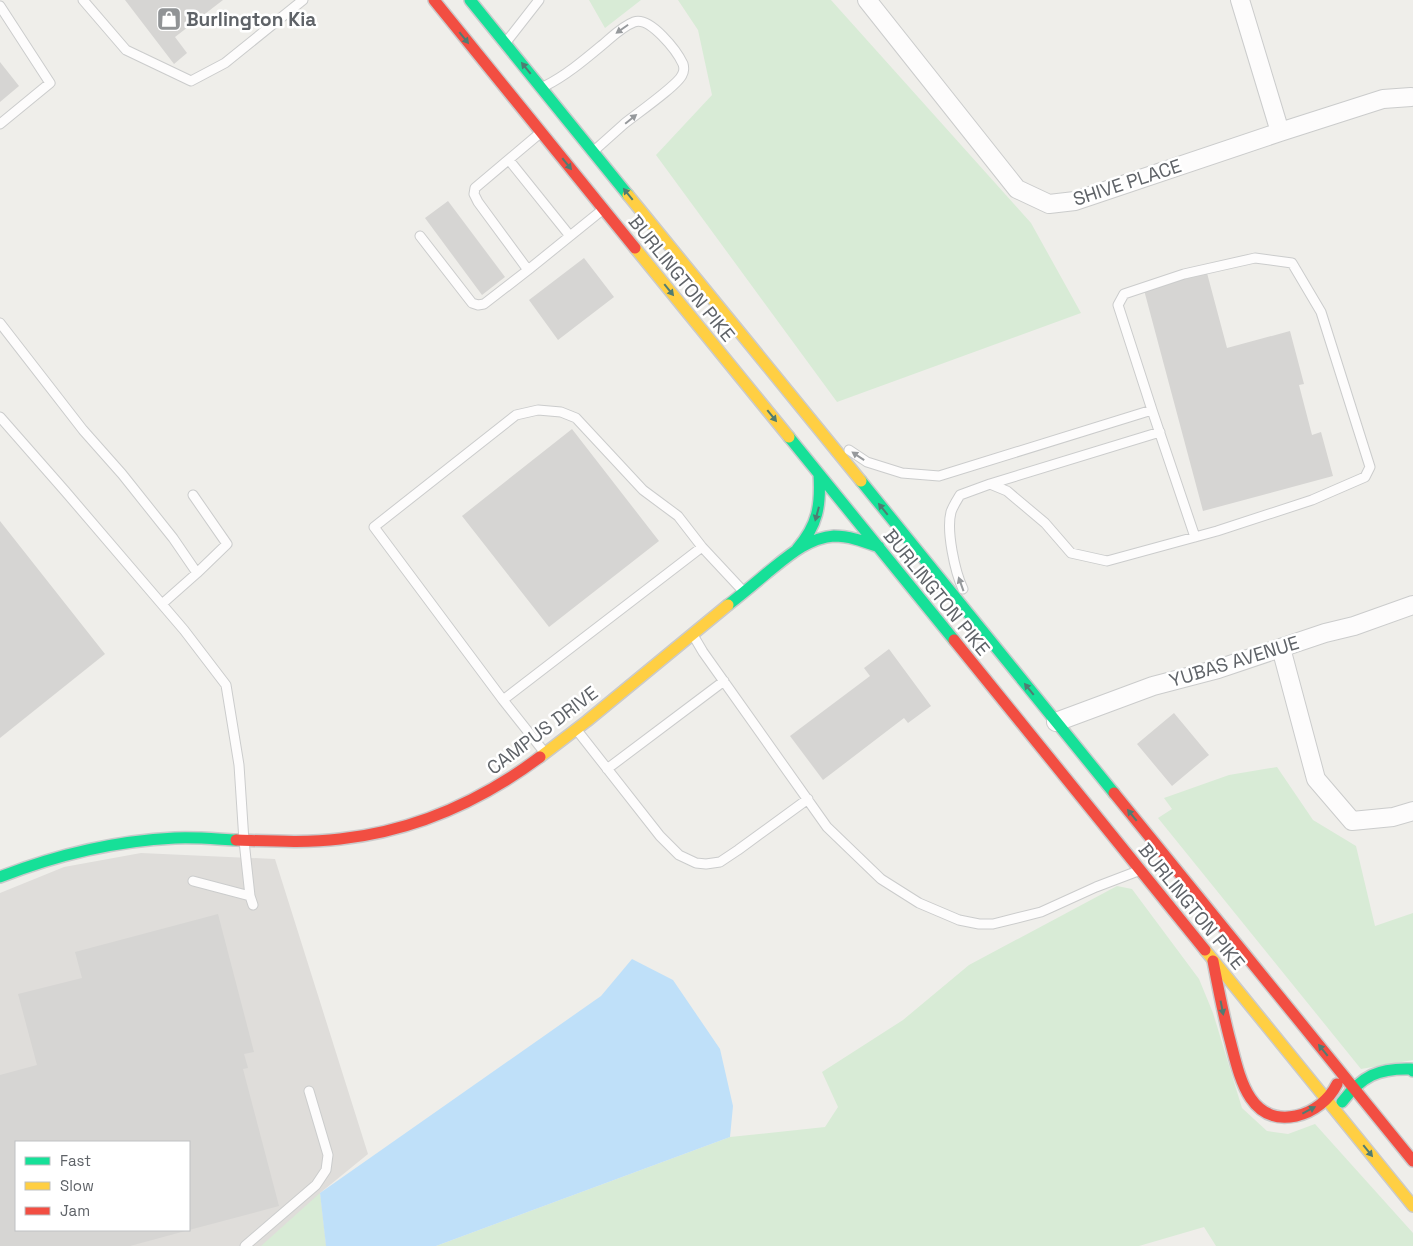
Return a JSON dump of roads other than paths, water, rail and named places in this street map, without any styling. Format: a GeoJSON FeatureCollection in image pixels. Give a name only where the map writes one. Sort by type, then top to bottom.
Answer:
{"type":"FeatureCollection","features":[{"type":"Feature","properties":{"kind":"main road","name":"BURLINGTON PIKE"},"geometry":{"type":"LineString","coordinates":[[434,0],[1413,1206]]}},
{"type":"Feature","properties":{"kind":"main road","name":"BURLINGTON PIKE"},"geometry":{"type":"LineString","coordinates":[[470,0],[1413,1161]]}},
{"type":"Feature","properties":{"kind":"main road","name":"CAMPUS DRIVE"},"geometry":{"type":"LineString","coordinates":[[798,549],[813,527],[818,511],[819,474]]}},
{"type":"Feature","properties":{"kind":"main road","name":"CAMPUS DRIVE"},"geometry":{"type":"LineString","coordinates":[[0,877],[69,852],[114,844],[174,838],[305,842],[372,834],[436,816],[499,785],[545,754],[798,549],[820,539],[838,536],[856,539],[879,547]]}},
{"type":"Feature","properties":{"kind":"main road"},"geometry":{"type":"LineString","coordinates":[[1213,960],[1222,1010],[1235,1063],[1252,1101],[1264,1112],[1278,1118],[1308,1113],[1327,1099],[1335,1088],[1341,1072]]}},
{"type":"Feature","properties":{"kind":"main road"},"geometry":{"type":"LineString","coordinates":[[1338,1114],[1342,1102],[1354,1088],[1370,1076],[1390,1069],[1411,1069],[1413,1071]]}},
{"type":"Feature","properties":{"kind":"street","name":"SHIVE PLACE"},"geometry":{"type":"LineString","coordinates":[[867,0],[1017,189],[1049,204],[1075,201],[1280,132],[1383,100],[1412,96]]}},
{"type":"Feature","properties":{"kind":"street"},"geometry":{"type":"LineString","coordinates":[[1240,0],[1280,132]]}},
{"type":"Feature","properties":{"kind":"street","name":"YUBAS AVENUE"},"geometry":{"type":"LineString","coordinates":[[1056,722],[1153,686],[1218,669],[1326,633],[1354,626],[1413,605]]}},
{"type":"Feature","properties":{"kind":"street"},"geometry":{"type":"LineString","coordinates":[[1281,648],[1316,779],[1352,821],[1392,817],[1413,810]]}},
{"type":"Feature","properties":{"kind":"lane"},"geometry":{"type":"LineString","coordinates":[[83,0],[126,50],[191,81],[225,63],[303,0]]}},
{"type":"Feature","properties":{"kind":"lane"},"geometry":{"type":"LineString","coordinates":[[506,43],[539,0]]}},
{"type":"Feature","properties":{"kind":"lane"},"geometry":{"type":"LineString","coordinates":[[0,6],[50,83],[0,124]]}},
{"type":"Feature","properties":{"kind":"lane"},"geometry":{"type":"LineString","coordinates":[[542,88],[564,75],[623,28],[636,21],[652,26],[666,41],[684,66],[682,76],[594,151]]}},
{"type":"Feature","properties":{"kind":"lane"},"geometry":{"type":"LineString","coordinates":[[528,270],[474,194],[475,188],[541,132]]}},
{"type":"Feature","properties":{"kind":"lane"},"geometry":{"type":"LineString","coordinates":[[509,160],[570,236]]}},
{"type":"Feature","properties":{"kind":"lane"},"geometry":{"type":"LineString","coordinates":[[420,236],[472,303],[478,305],[484,304],[603,209]]}},
{"type":"Feature","properties":{"kind":"lane"},"geometry":{"type":"LineString","coordinates":[[990,484],[1007,491],[1045,523],[1071,552],[1107,561],[1216,531],[1312,500],[1365,477],[1370,467],[1321,312],[1292,263],[1255,258],[1184,274],[1124,294],[1118,305],[1195,536]]}},
{"type":"Feature","properties":{"kind":"lane"},"geometry":{"type":"LineString","coordinates":[[0,323],[84,430],[173,538],[197,573]]}},
{"type":"Feature","properties":{"kind":"lane"},"geometry":{"type":"LineString","coordinates":[[545,754],[374,528],[516,415],[538,410],[561,412],[576,418],[643,490],[678,516],[702,547],[744,592]]}},
{"type":"Feature","properties":{"kind":"lane"},"geometry":{"type":"LineString","coordinates":[[820,431],[866,462],[902,473],[939,476],[1152,410]]}},
{"type":"Feature","properties":{"kind":"lane"},"geometry":{"type":"LineString","coordinates":[[0,417],[184,630],[226,685],[239,765],[244,840],[252,900],[193,881]]}},
{"type":"Feature","properties":{"kind":"lane"},"geometry":{"type":"LineString","coordinates":[[980,629],[959,582],[950,542],[951,513],[960,495],[1160,432]]}},
{"type":"Feature","properties":{"kind":"lane"},"geometry":{"type":"LineString","coordinates":[[162,604],[227,544],[193,495]]}},
{"type":"Feature","properties":{"kind":"lane"},"geometry":{"type":"LineString","coordinates":[[503,700],[702,547]]}},
{"type":"Feature","properties":{"kind":"lane"},"geometry":{"type":"LineString","coordinates":[[692,634],[827,827],[882,879],[919,903],[959,920],[979,924],[993,924],[1041,912],[1096,887],[1140,870]]}},
{"type":"Feature","properties":{"kind":"lane"},"geometry":{"type":"LineString","coordinates":[[607,769],[724,681]]}},
{"type":"Feature","properties":{"kind":"lane"},"geometry":{"type":"LineString","coordinates":[[576,729],[660,836],[679,854],[696,863],[720,862],[808,799]]}},
{"type":"Feature","properties":{"kind":"lane"},"geometry":{"type":"LineString","coordinates":[[246,1246],[316,1185],[326,1170],[328,1155],[309,1091]]}},
{"type":"Feature","properties":{"kind":"water"},"geometry":{"type":"Polygon","coordinates":[[[632,959],[673,980],[720,1049],[733,1106],[730,1137],[436,1246],[326,1246],[320,1193],[601,996],[632,959]]]}},
{"type":"Feature","properties":{"kind":"place","name":"Burlington Kia"},"geometry":{"type":"Point","coordinates":[169,19]}}]}
